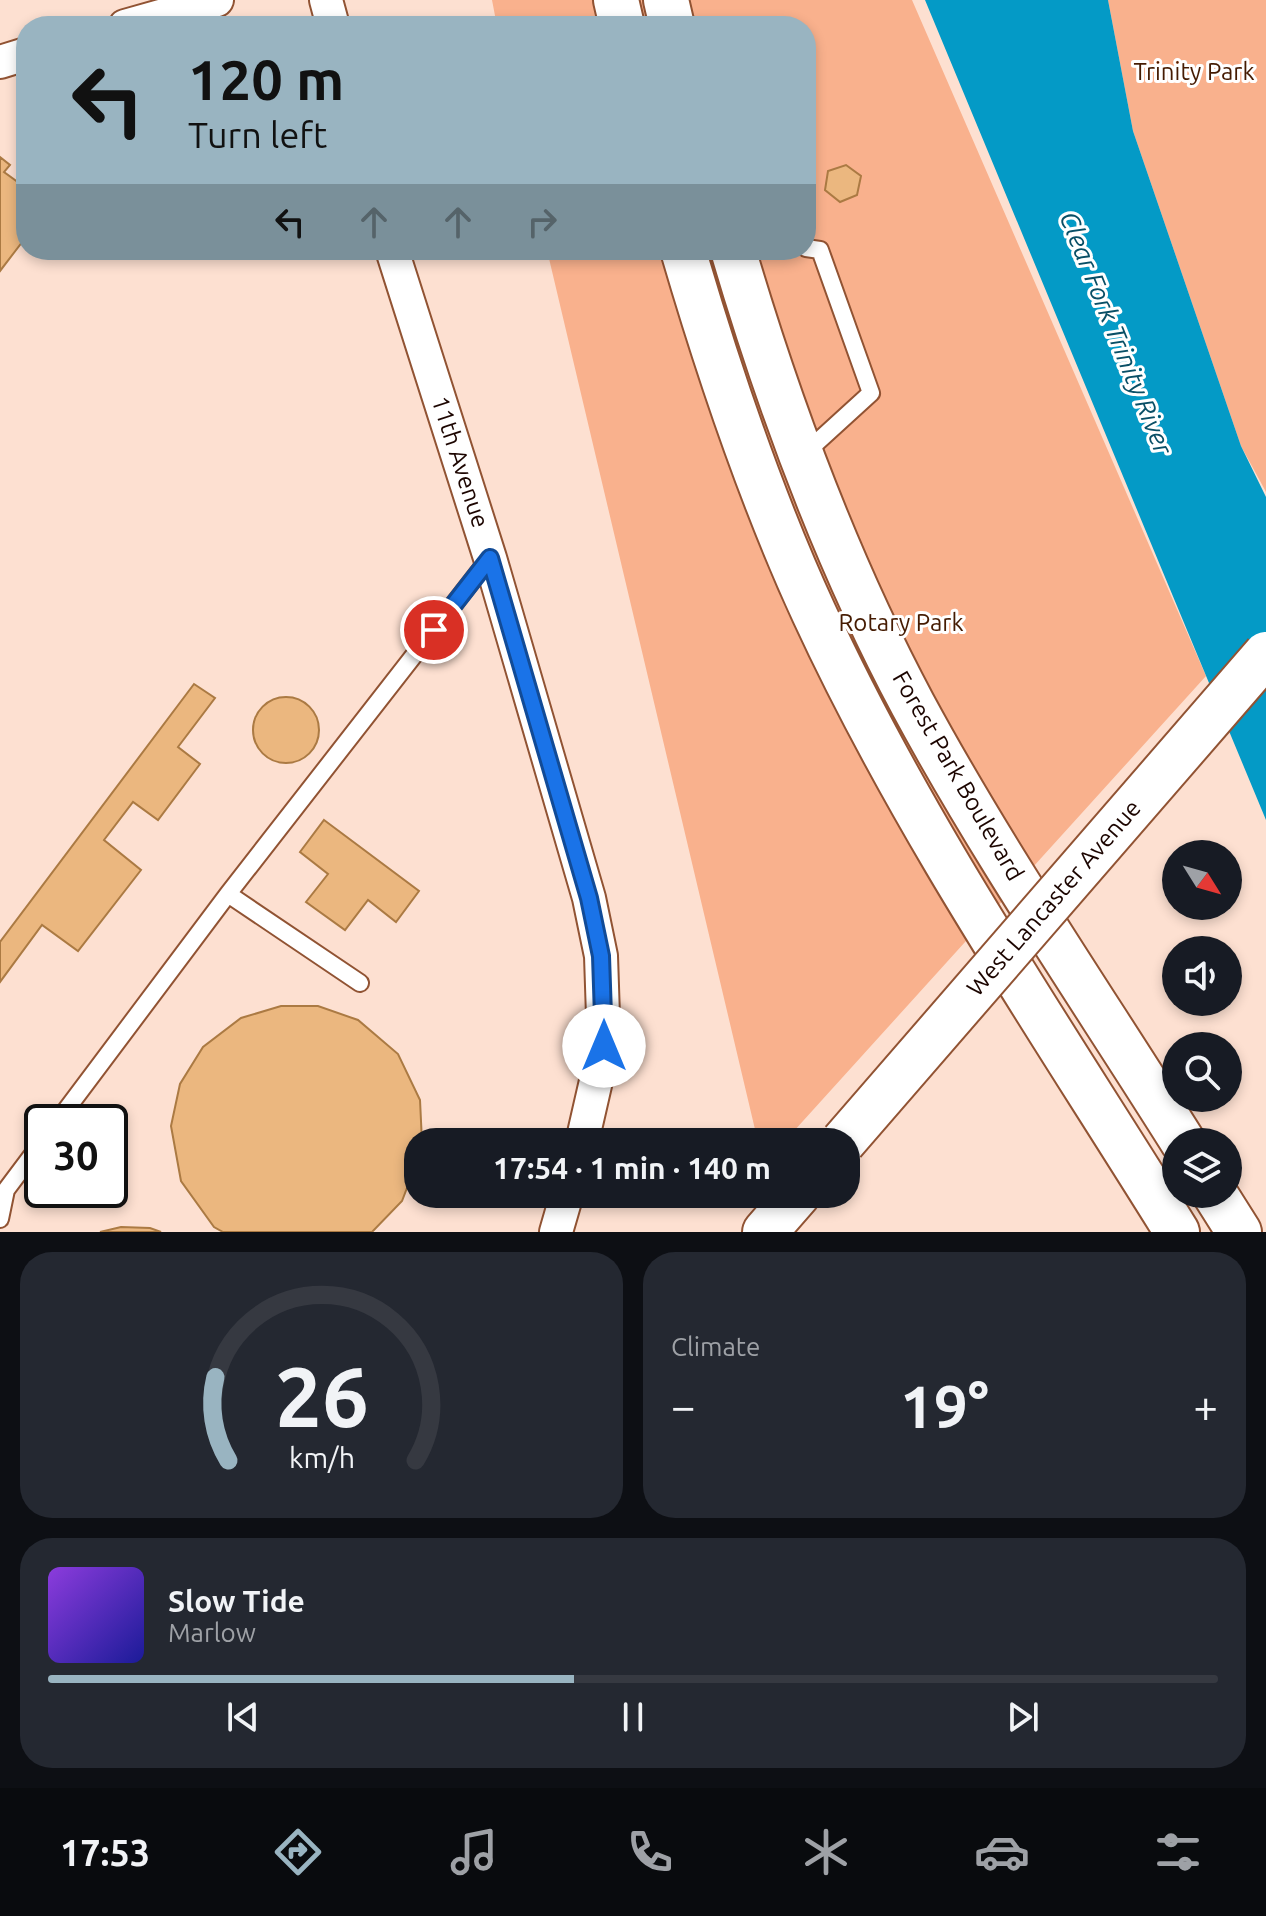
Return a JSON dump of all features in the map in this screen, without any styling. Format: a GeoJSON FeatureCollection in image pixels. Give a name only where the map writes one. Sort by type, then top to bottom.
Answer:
{"type":"FeatureCollection","features":[{"type":"Feature","properties":{"kind":"main road","name":"Forest Park Boulevard"},"geometry":{"type":"LineString","coordinates":[[686,260],[750,459],[813,611],[885,756],[1177,1232]]}},
{"type":"Feature","properties":{"kind":"main road","name":"Forest Park Boulevard"},"geometry":{"type":"LineString","coordinates":[[736,260],[771,380],[855,585],[913,704],[975,812],[1174,1128]]}},
{"type":"Feature","properties":{"kind":"main road","name":"West Lancaster Avenue"},"geometry":{"type":"LineString","coordinates":[[855,1128],[1266,654]]}},
{"type":"Feature","properties":{"kind":"main road"},"geometry":{"type":"LineString","coordinates":[[765,1232],[786,1208]]}},
{"type":"Feature","properties":{"kind":"main road"},"geometry":{"type":"LineString","coordinates":[[1224,1208],[1239,1232]]}},
{"type":"Feature","properties":{"kind":"street"},"geometry":{"type":"LineString","coordinates":[[160,16],[217,0]]}},
{"type":"Feature","properties":{"kind":"street","name":"11th Avenue"},"geometry":{"type":"LineString","coordinates":[[395,260],[490,558],[589,898],[601,956],[604,1046],[585,1128]]}},
{"type":"Feature","properties":{"kind":"street"},"geometry":{"type":"LineString","coordinates":[[556,1232],[563,1208]]}},
{"type":"Feature","properties":{"kind":"lane"},"geometry":{"type":"LineString","coordinates":[[802,456],[871,393],[820,250],[816,249]]}},
{"type":"Feature","properties":{"kind":"lane"},"geometry":{"type":"LineString","coordinates":[[70,1104],[228,894],[490,558]]}},
{"type":"Feature","properties":{"kind":"lane"},"geometry":{"type":"LineString","coordinates":[[228,894],[360,983]]}},
{"type":"Feature","properties":{"kind":"lane"},"geometry":{"type":"LineString","coordinates":[[0,1219],[6,1190],[24,1166]]}},
{"type":"Feature","properties":{"kind":"green space","name":"Rotary Park"},"geometry":{"type":"Polygon","coordinates":[[[492,0],[912,0],[1206,676],[797,1128],[755,1128],[549,260],[816,260],[816,16],[495,16],[492,0]]]}},
{"type":"Feature","properties":{"kind":"green space","name":"Trinity Park"},"geometry":{"type":"Polygon","coordinates":[[[1108,0],[1266,0],[1266,492],[1241,446],[1133,131],[1108,0]]]}},
{"type":"Feature","properties":{"kind":"water","name":"Clear Fork Trinity River"},"geometry":{"type":"Polygon","coordinates":[[[925,0],[1108,0],[1133,131],[1241,446],[1266,497],[1266,820],[925,0]]]}},
{"type":"Feature","properties":{"kind":"building"},"geometry":{"type":"Polygon","coordinates":[[[0,157],[10,165],[4,172],[16,181],[16,250],[0,271],[0,157]]]}},
{"type":"Feature","properties":{"kind":"building"},"geometry":{"type":"Polygon","coordinates":[[[846,165],[861,176],[857,195],[840,202],[825,190],[828,171],[846,165]]]}},
{"type":"Feature","properties":{"kind":"building"},"geometry":{"type":"Polygon","coordinates":[[[194,684],[215,698],[178,747],[200,764],[158,820],[133,802],[104,840],[141,870],[78,951],[42,925],[0,982],[0,942],[194,684]]]}},
{"type":"Feature","properties":{"kind":"building"},"geometry":{"type":"Polygon","coordinates":[[[286,697],[299,700],[309,707],[316,717],[319,730],[316,743],[309,753],[299,760],[286,763],[273,760],[263,753],[256,743],[253,730],[256,717],[263,707],[273,700],[286,697]]]}},
{"type":"Feature","properties":{"kind":"building"},"geometry":{"type":"Polygon","coordinates":[[[324,820],[419,891],[396,922],[368,900],[345,930],[306,902],[328,874],[300,852],[324,820]]]}},
{"type":"Feature","properties":{"kind":"building"},"geometry":{"type":"Polygon","coordinates":[[[281,1006],[318,1006],[358,1020],[398,1054],[420,1100],[421,1128],[404,1128],[404,1196],[372,1232],[223,1232],[214,1227],[181,1181],[171,1126],[180,1084],[203,1047],[241,1018],[281,1006]]]}},
{"type":"Feature","properties":{"kind":"building"},"geometry":{"type":"Polygon","coordinates":[[[121,1227],[150,1228],[161,1232],[100,1232],[121,1227]]]}},
{"type":"Feature","properties":{"kind":"route"},"geometry":{"type":"LineString","coordinates":[[434,630],[490,558],[589,898],[601,956],[604,1046]]}}]}
